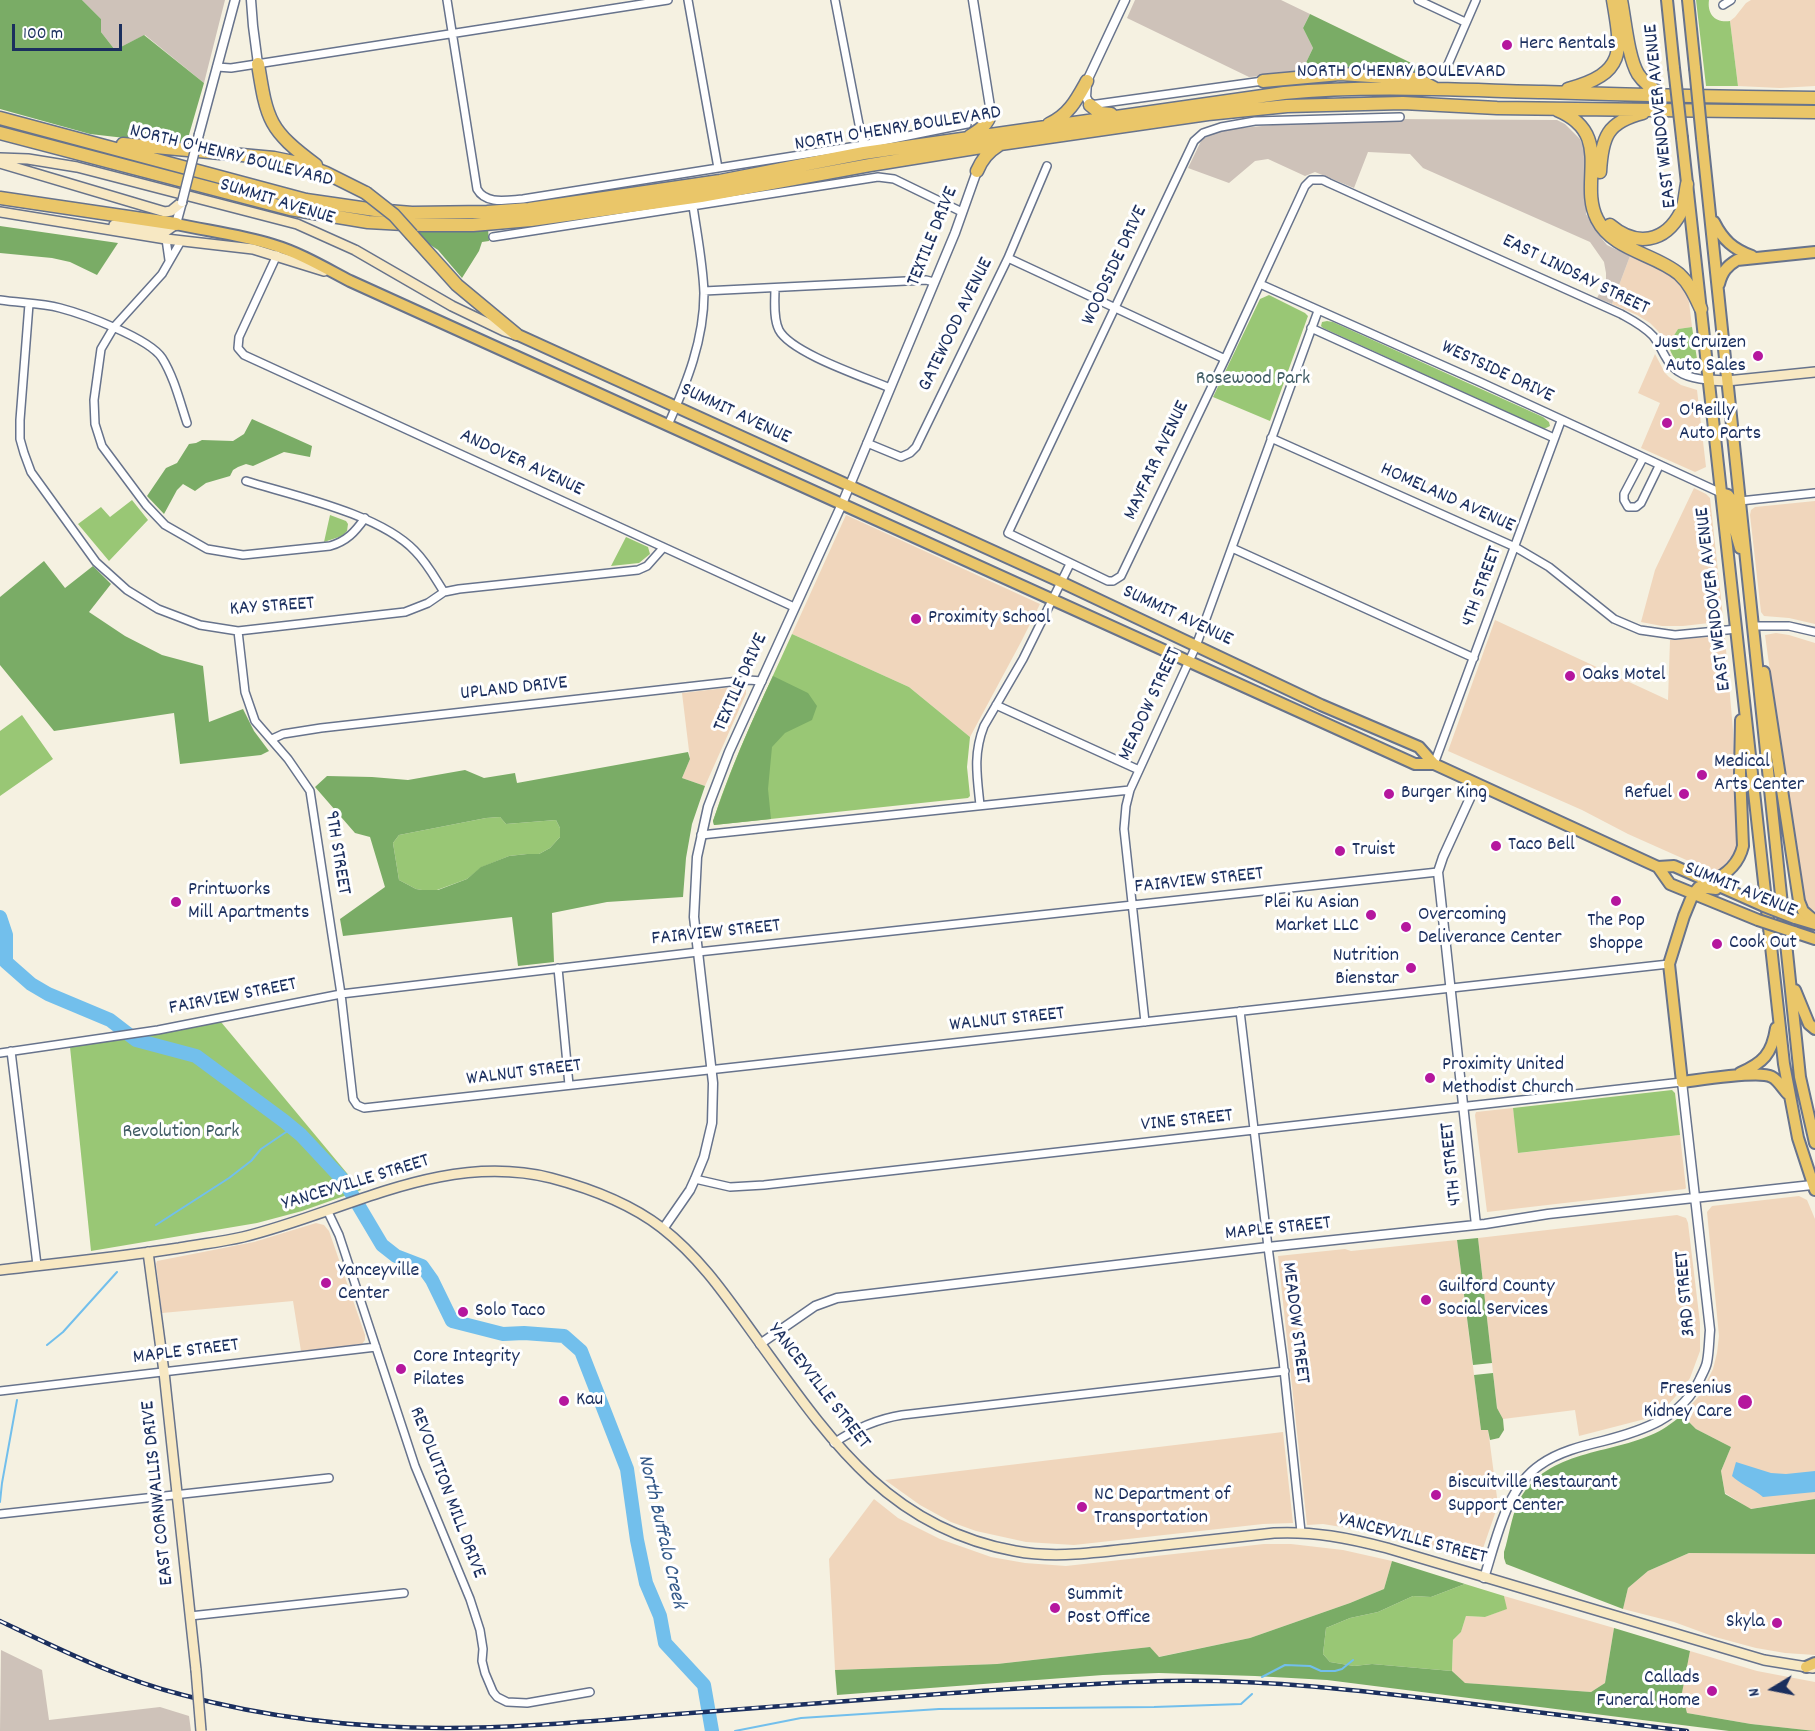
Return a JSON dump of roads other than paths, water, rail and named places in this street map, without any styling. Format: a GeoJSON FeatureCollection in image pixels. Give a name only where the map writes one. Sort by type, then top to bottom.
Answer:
{"type":"FeatureCollection","features":[{"type":"Feature","properties":{"kind":"highway"},"geometry":{"type":"LineString","coordinates":[[1554,93],[1586,84],[1610,68],[1618,55],[1619,37],[1613,0]]}},
{"type":"Feature","properties":{"kind":"highway"},"geometry":{"type":"LineString","coordinates":[[1621,0],[1632,59],[1638,74],[1651,88],[1664,96]]}},
{"type":"Feature","properties":{"kind":"highway"},"geometry":{"type":"LineString","coordinates":[[258,64],[263,100],[273,125],[287,143],[326,173]]}},
{"type":"Feature","properties":{"kind":"highway"},"geometry":{"type":"LineString","coordinates":[[1263,81],[1350,74],[1418,79],[1435,89]]}},
{"type":"Feature","properties":{"kind":"highway"},"geometry":{"type":"LineString","coordinates":[[1040,128],[1061,118],[1072,107],[1087,81]]}},
{"type":"Feature","properties":{"kind":"highway","name":"NORTH O'HENRY BOULEVARD"},"geometry":{"type":"LineString","coordinates":[[0,118],[306,200],[412,213],[529,209],[720,181],[864,153],[1317,90],[1435,89],[1815,98]]}},
{"type":"Feature","properties":{"kind":"highway"},"geometry":{"type":"LineString","coordinates":[[1785,98],[1815,92]]}},
{"type":"Feature","properties":{"kind":"highway","name":"NORTH O'HENRY BOULEVARD"},"geometry":{"type":"LineString","coordinates":[[0,133],[290,209],[368,222],[473,225],[535,220],[713,194],[1000,144],[1208,114],[1287,106],[1384,103],[1497,108],[1814,112]]}},
{"type":"Feature","properties":{"kind":"highway"},"geometry":{"type":"LineString","coordinates":[[1090,105],[1100,113],[1121,116]]}},
{"type":"Feature","properties":{"kind":"highway"},"geometry":{"type":"LineString","coordinates":[[1551,108],[1569,115],[1582,128],[1590,143],[1593,160],[1592,197],[1596,218],[1606,232],[1618,242],[1670,267],[1691,288],[1701,309]]}},
{"type":"Feature","properties":{"kind":"highway"},"geometry":{"type":"LineString","coordinates":[[1655,109],[1633,115],[1618,123],[1606,135],[1602,150],[1599,189],[1606,222],[1619,233],[1633,239],[1653,238],[1671,228],[1682,210],[1687,184]]}},
{"type":"Feature","properties":{"kind":"highway"},"geometry":{"type":"LineString","coordinates":[[991,113],[994,120],[1001,126],[1015,132]]}},
{"type":"Feature","properties":{"kind":"highway"},"geometry":{"type":"LineString","coordinates":[[965,139],[981,129],[991,113]]}},
{"type":"Feature","properties":{"kind":"highway"},"geometry":{"type":"LineString","coordinates":[[83,140],[274,158],[303,164],[326,173],[366,193],[394,215],[457,285],[516,334]]}},
{"type":"Feature","properties":{"kind":"highway"},"geometry":{"type":"LineString","coordinates":[[977,171],[982,159],[1000,144]]}},
{"type":"Feature","properties":{"kind":"highway"},"geometry":{"type":"LineString","coordinates":[[953,152],[967,156],[972,160],[977,171]]}},
{"type":"Feature","properties":{"kind":"highway"},"geometry":{"type":"LineString","coordinates":[[0,198],[176,224]]}},
{"type":"Feature","properties":{"kind":"main road","name":"EAST WENDOVER AVENUE"},"geometry":{"type":"LineString","coordinates":[[1667,0],[1779,1012],[1798,1138],[1814,1187]]}},
{"type":"Feature","properties":{"kind":"main road","name":"EAST WENDOVER AVENUE"},"geometry":{"type":"LineString","coordinates":[[1688,0],[1800,1077],[1815,1143]]}},
{"type":"Feature","properties":{"kind":"main road","name":"SUMMIT AVENUE"},"geometry":{"type":"LineString","coordinates":[[0,158],[28,159],[77,167],[297,224],[355,250],[452,306],[504,331],[516,334],[588,366],[1061,582],[1321,705],[1419,747],[1434,764],[1476,785],[1658,867],[1674,866],[1755,903],[1795,918],[1815,922]]}},
{"type":"Feature","properties":{"kind":"main road"},"geometry":{"type":"LineString","coordinates":[[0,163],[165,212],[171,211],[182,202]]}},
{"type":"Feature","properties":{"kind":"main road","name":"SUMMIT AVENUE"},"geometry":{"type":"LineString","coordinates":[[0,212],[166,239],[253,249],[350,280]]}},
{"type":"Feature","properties":{"kind":"main road"},"geometry":{"type":"LineString","coordinates":[[1711,216],[1727,243],[1738,251],[1755,257]]}},
{"type":"Feature","properties":{"kind":"main road"},"geometry":{"type":"LineString","coordinates":[[76,224],[93,222],[166,231],[176,224]]}},
{"type":"Feature","properties":{"kind":"main road","name":"SUMMIT AVENUE"},"geometry":{"type":"LineString","coordinates":[[176,224],[236,235],[275,245],[301,255],[350,280],[1415,764],[1434,764]]}},
{"type":"Feature","properties":{"kind":"main road"},"geometry":{"type":"LineString","coordinates":[[1717,290],[1721,275],[1737,260],[1815,252]]}},
{"type":"Feature","properties":{"kind":"main road"},"geometry":{"type":"LineString","coordinates":[[524,359],[532,342]]}},
{"type":"Feature","properties":{"kind":"main road","name":"EAST LINDSAY STREET"},"geometry":{"type":"LineString","coordinates":[[1708,380],[1726,381],[1815,372]]}},
{"type":"Feature","properties":{"kind":"main road"},"geometry":{"type":"LineString","coordinates":[[1721,493],[1728,495],[1731,499],[1734,527],[1747,574]]}},
{"type":"Feature","properties":{"kind":"main road"},"geometry":{"type":"LineString","coordinates":[[1752,611],[1799,901],[1803,911],[1815,922]]}},
{"type":"Feature","properties":{"kind":"main road"},"geometry":{"type":"LineString","coordinates":[[1710,882],[1718,879],[1732,866],[1741,856],[1743,846],[1739,651]]}},
{"type":"Feature","properties":{"kind":"main road","name":"SUMMIT AVENUE"},"geometry":{"type":"LineString","coordinates":[[1658,867],[1670,884],[1758,920],[1815,939]]}},
{"type":"Feature","properties":{"kind":"main road"},"geometry":{"type":"LineString","coordinates":[[1693,894],[1700,887],[1730,892]]}},
{"type":"Feature","properties":{"kind":"main road","name":"3RD STREET"},"geometry":{"type":"LineString","coordinates":[[1682,1082],[1669,964],[1693,894]]}},
{"type":"Feature","properties":{"kind":"main road"},"geometry":{"type":"LineString","coordinates":[[1789,970],[1809,1024],[1815,1029]]}},
{"type":"Feature","properties":{"kind":"main road"},"geometry":{"type":"LineString","coordinates":[[1734,1076],[1755,1066],[1768,1055],[1774,1040],[1779,1012]]}},
{"type":"Feature","properties":{"kind":"main road"},"geometry":{"type":"LineString","coordinates":[[1682,1082],[1764,1075],[1772,1077],[1790,1097]]}},
{"type":"Feature","properties":{"kind":"main road","name":"YANCEYVILLE STREET"},"geometry":{"type":"LineString","coordinates":[[0,1270],[148,1252],[248,1236],[413,1182],[452,1173],[490,1171],[550,1178],[604,1196],[647,1217],[663,1229],[706,1269],[834,1443],[863,1473],[913,1513],[966,1538],[1014,1551],[1043,1555],[1066,1555],[1301,1532],[1355,1539],[1764,1660],[1812,1666]]}},
{"type":"Feature","properties":{"kind":"main road","name":"EAST CORNWALLIS DRIVE"},"geometry":{"type":"LineString","coordinates":[[148,1252],[164,1372],[201,1731]]}},
{"type":"Feature","properties":{"kind":"street"},"geometry":{"type":"LineString","coordinates":[[176,224],[235,0]]}},
{"type":"Feature","properties":{"kind":"street"},"geometry":{"type":"LineString","coordinates":[[251,0],[258,64]]}},
{"type":"Feature","properties":{"kind":"street"},"geometry":{"type":"LineString","coordinates":[[447,0],[477,189],[488,199],[502,201],[523,199],[863,145],[968,124]]}},
{"type":"Feature","properties":{"kind":"street"},"geometry":{"type":"LineString","coordinates":[[217,67],[231,68],[258,64],[668,0]]}},
{"type":"Feature","properties":{"kind":"street"},"geometry":{"type":"LineString","coordinates":[[688,0],[718,168]]}},
{"type":"Feature","properties":{"kind":"street"},"geometry":{"type":"LineString","coordinates":[[835,0],[863,145]]}},
{"type":"Feature","properties":{"kind":"street"},"geometry":{"type":"LineString","coordinates":[[973,0],[991,113]]}},
{"type":"Feature","properties":{"kind":"street"},"geometry":{"type":"LineString","coordinates":[[1125,0],[1087,81],[1086,97],[1090,105],[1263,81]]}},
{"type":"Feature","properties":{"kind":"street"},"geometry":{"type":"LineString","coordinates":[[1418,0],[1465,22]]}},
{"type":"Feature","properties":{"kind":"street"},"geometry":{"type":"LineString","coordinates":[[1446,69],[1476,0]]}},
{"type":"Feature","properties":{"kind":"street"},"geometry":{"type":"LineString","coordinates":[[1723,5],[1731,0]]}},
{"type":"Feature","properties":{"kind":"street","name":"WOODSIDE DRIVE"},"geometry":{"type":"LineString","coordinates":[[1070,564],[1008,533],[1194,141],[1203,133],[1221,127],[1255,121],[1400,117]]}},
{"type":"Feature","properties":{"kind":"street","name":"GATEWOOD AVENUE"},"geometry":{"type":"LineString","coordinates":[[867,443],[900,457],[910,453],[916,447],[1008,258],[1047,166]]}},
{"type":"Feature","properties":{"kind":"street","name":"TEXTILE DRIVE"},"geometry":{"type":"LineString","coordinates":[[663,1229],[695,1179],[704,1157],[711,1123],[711,1070],[694,917],[695,881],[701,835],[708,807],[725,763],[842,504],[963,212],[977,171]]}},
{"type":"Feature","properties":{"kind":"street"},"geometry":{"type":"LineString","coordinates":[[493,237],[878,177],[894,179],[963,212]]}},
{"type":"Feature","properties":{"kind":"street","name":"MAYFAIR AVENUE"},"geometry":{"type":"LineString","coordinates":[[1070,564],[1108,581],[1121,576],[1305,186],[1311,180]]}},
{"type":"Feature","properties":{"kind":"street","name":"EAST LINDSAY STREET"},"geometry":{"type":"LineString","coordinates":[[1311,180],[1323,180],[1621,314],[1641,325],[1653,336],[1674,369],[1687,377],[1708,380]]}},
{"type":"Feature","properties":{"kind":"street"},"geometry":{"type":"LineString","coordinates":[[668,425],[689,376],[698,345],[703,315],[704,291],[693,206]]}},
{"type":"Feature","properties":{"kind":"street"},"geometry":{"type":"LineString","coordinates":[[166,239],[170,263]]}},
{"type":"Feature","properties":{"kind":"street"},"geometry":{"type":"LineString","coordinates":[[181,241],[170,263],[114,327],[101,349],[94,400],[95,424],[102,446],[146,506],[165,525],[207,549],[243,555],[330,546],[342,542],[353,534],[365,519]]}},
{"type":"Feature","properties":{"kind":"street","name":"ANDOVER AVENUE"},"geometry":{"type":"LineString","coordinates":[[277,255],[239,337],[238,348],[244,355],[794,607]]}},
{"type":"Feature","properties":{"kind":"street"},"geometry":{"type":"LineString","coordinates":[[1008,258],[1225,359]]}},
{"type":"Feature","properties":{"kind":"street"},"geometry":{"type":"LineString","coordinates":[[704,291],[926,280],[934,282]]}},
{"type":"Feature","properties":{"kind":"street","name":"WESTSIDE DRIVE"},"geometry":{"type":"LineString","coordinates":[[1260,284],[1721,493]]}},
{"type":"Feature","properties":{"kind":"street"},"geometry":{"type":"LineString","coordinates":[[775,288],[778,328],[787,340],[805,352],[890,388]]}},
{"type":"Feature","properties":{"kind":"street"},"geometry":{"type":"LineString","coordinates":[[0,300],[59,308],[114,327],[147,345],[161,357],[187,423]]}},
{"type":"Feature","properties":{"kind":"street","name":"KAY STREET"},"geometry":{"type":"LineString","coordinates":[[29,304],[20,439],[31,472],[96,562],[127,590],[158,609],[200,625],[238,631],[405,612],[428,603],[444,592],[459,589],[638,570],[647,566],[663,548]]}},
{"type":"Feature","properties":{"kind":"street","name":"MEADOW STREET"},"geometry":{"type":"LineString","coordinates":[[1145,1023],[1124,829],[1126,806],[1130,790],[1196,646],[1318,311]]}},
{"type":"Feature","properties":{"kind":"street","name":"WESTSIDE DRIVE"},"geometry":{"type":"LineString","coordinates":[[1311,328],[1554,438]]}},
{"type":"Feature","properties":{"kind":"street","name":"4TH STREET"},"geometry":{"type":"LineString","coordinates":[[1434,764],[1561,421]]}},
{"type":"Feature","properties":{"kind":"street","name":"HOMELAND AVENUE"},"geometry":{"type":"LineString","coordinates":[[1271,438],[1515,548],[1558,574],[1614,619],[1640,630],[1675,634],[1737,629]]}},
{"type":"Feature","properties":{"kind":"street"},"geometry":{"type":"LineString","coordinates":[[1643,458],[1624,494],[1628,507],[1641,504],[1659,466]]}},
{"type":"Feature","properties":{"kind":"street"},"geometry":{"type":"LineString","coordinates":[[246,481],[365,519],[393,534],[414,549],[430,568],[444,592]]}},
{"type":"Feature","properties":{"kind":"street"},"geometry":{"type":"LineString","coordinates":[[1740,501],[1815,493]]}},
{"type":"Feature","properties":{"kind":"street"},"geometry":{"type":"LineString","coordinates":[[1232,548],[1474,658]]}},
{"type":"Feature","properties":{"kind":"street"},"geometry":{"type":"LineString","coordinates":[[980,805],[976,770],[977,748],[984,726],[1023,659],[1070,564]]}},
{"type":"Feature","properties":{"kind":"street"},"geometry":{"type":"LineString","coordinates":[[1756,626],[1789,626],[1815,632]]}},
{"type":"Feature","properties":{"kind":"street","name":"9TH STREET"},"geometry":{"type":"LineString","coordinates":[[238,631],[245,692],[255,721],[272,739],[310,791],[341,994],[353,1099]]}},
{"type":"Feature","properties":{"kind":"street","name":"UPLAND DRIVE"},"geometry":{"type":"LineString","coordinates":[[272,739],[283,734],[321,728],[748,680],[762,681]]}},
{"type":"Feature","properties":{"kind":"street"},"geometry":{"type":"LineString","coordinates":[[996,705],[1139,770]]}},
{"type":"Feature","properties":{"kind":"street","name":"4TH STREET"},"geometry":{"type":"LineString","coordinates":[[1476,785],[1438,872],[1476,1225]]}},
{"type":"Feature","properties":{"kind":"street"},"geometry":{"type":"LineString","coordinates":[[701,835],[1130,790]]}},
{"type":"Feature","properties":{"kind":"street","name":"FAIRVIEW STREET"},"geometry":{"type":"LineString","coordinates":[[0,1053],[224,1018],[341,994],[698,952],[1438,872]]}},
{"type":"Feature","properties":{"kind":"street","name":"WALNUT STREET"},"geometry":{"type":"LineString","coordinates":[[353,1099],[357,1105],[364,1108],[379,1108],[1669,964]]}},
{"type":"Feature","properties":{"kind":"street"},"geometry":{"type":"LineString","coordinates":[[558,968],[569,1085]]}},
{"type":"Feature","properties":{"kind":"street","name":"MEADOW STREET"},"geometry":{"type":"LineString","coordinates":[[1240,1011],[1253,1131],[1285,1371],[1301,1532]]}},
{"type":"Feature","properties":{"kind":"street"},"geometry":{"type":"LineString","coordinates":[[11,1052],[37,1265]]}},
{"type":"Feature","properties":{"kind":"street","name":"VINE STREET"},"geometry":{"type":"LineString","coordinates":[[695,1179],[730,1187],[764,1185],[1682,1082]]}},
{"type":"Feature","properties":{"kind":"street","name":"3RD STREET"},"geometry":{"type":"LineString","coordinates":[[1484,1578],[1515,1492],[1539,1465],[1580,1447],[1660,1422],[1676,1410],[1697,1385],[1707,1364],[1710,1330],[1682,1082]]}},
{"type":"Feature","properties":{"kind":"street","name":"MAPLE STREET"},"geometry":{"type":"LineString","coordinates":[[760,1344],[815,1306],[837,1298],[1476,1225],[1548,1214],[1814,1187]]}},
{"type":"Feature","properties":{"kind":"street","name":"REVOLUTION MILL DRIVE"},"geometry":{"type":"LineString","coordinates":[[332,1210],[415,1466],[477,1620],[483,1649],[484,1673],[493,1692],[507,1702],[527,1703],[590,1692]]}},
{"type":"Feature","properties":{"kind":"street","name":"MAPLE STREET"},"geometry":{"type":"LineString","coordinates":[[0,1391],[376,1347]]}},
{"type":"Feature","properties":{"kind":"street"},"geometry":{"type":"LineString","coordinates":[[834,1443],[850,1432],[872,1422],[902,1415],[1285,1371]]}},
{"type":"Feature","properties":{"kind":"street"},"geometry":{"type":"LineString","coordinates":[[0,1514],[329,1478]]}},
{"type":"Feature","properties":{"kind":"street"},"geometry":{"type":"LineString","coordinates":[[190,1616],[404,1593]]}},
{"type":"Feature","properties":{"kind":"water"},"geometry":{"type":"Polygon","coordinates":[[[1736,1462],[1771,1473],[1815,1471],[1815,1492],[1763,1497],[1732,1476],[1736,1462]]]}},
{"type":"Feature","properties":{"kind":"waterway","name":"North Buffalo Creek"},"geometry":{"type":"LineString","coordinates":[[0,917],[6,935],[6,962],[31,984],[48,994],[110,1020],[136,1040],[196,1056],[301,1135],[344,1181],[382,1245],[396,1256],[422,1266],[432,1280],[452,1321],[503,1334],[564,1336],[581,1351],[627,1469],[637,1540],[646,1583],[660,1616],[665,1643],[704,1685],[712,1731]]}},
{"type":"Feature","properties":{"kind":"waterway"},"geometry":{"type":"LineString","coordinates":[[156,1225],[229,1178],[251,1161],[261,1149],[292,1128]]}},
{"type":"Feature","properties":{"kind":"waterway"},"geometry":{"type":"LineString","coordinates":[[47,1345],[63,1332],[117,1272]]}},
{"type":"Feature","properties":{"kind":"waterway"},"geometry":{"type":"LineString","coordinates":[[0,1502],[17,1400]]}},
{"type":"Feature","properties":{"kind":"waterway"},"geometry":{"type":"LineString","coordinates":[[1262,1677],[1285,1665],[1310,1666],[1321,1671],[1335,1671],[1342,1669],[1353,1660]]}},
{"type":"Feature","properties":{"kind":"waterway"},"geometry":{"type":"LineString","coordinates":[[735,1731],[801,1718],[939,1709],[1241,1704],[1252,1694]]}},
{"type":"Feature","properties":{"kind":"railway"},"geometry":{"type":"LineString","coordinates":[[0,1621],[113,1672],[159,1688],[248,1710],[347,1724],[413,1728],[475,1728],[1016,1688],[1203,1681],[1353,1690],[1687,1731]]}},
{"type":"Feature","properties":{"kind":"place","name":"Herc Rentals"},"geometry":{"type":"Point","coordinates":[1507,45]}},
{"type":"Feature","properties":{"kind":"place","name":"Just Cruizen Auto Sales"},"geometry":{"type":"Point","coordinates":[1758,356]}},
{"type":"Feature","properties":{"kind":"place","name":"O'Reilly Auto Parts"},"geometry":{"type":"Point","coordinates":[1667,423]}},
{"type":"Feature","properties":{"kind":"place","name":"Proximity School"},"geometry":{"type":"Point","coordinates":[916,619]}},
{"type":"Feature","properties":{"kind":"place","name":"Oaks Motel"},"geometry":{"type":"Point","coordinates":[1570,676]}},
{"type":"Feature","properties":{"kind":"place","name":"Medical Arts Center"},"geometry":{"type":"Point","coordinates":[1702,775]}},
{"type":"Feature","properties":{"kind":"place","name":"Burger King"},"geometry":{"type":"Point","coordinates":[1389,794]}},
{"type":"Feature","properties":{"kind":"place","name":"Refuel"},"geometry":{"type":"Point","coordinates":[1684,794]}},
{"type":"Feature","properties":{"kind":"place","name":"Taco Bell"},"geometry":{"type":"Point","coordinates":[1496,846]}},
{"type":"Feature","properties":{"kind":"place","name":"Truist"},"geometry":{"type":"Point","coordinates":[1340,851]}},
{"type":"Feature","properties":{"kind":"place","name":"The Pop Shoppe"},"geometry":{"type":"Point","coordinates":[1616,901]}},
{"type":"Feature","properties":{"kind":"place","name":"Printworks Mill Apartments"},"geometry":{"type":"Point","coordinates":[176,902]}},
{"type":"Feature","properties":{"kind":"place","name":"Plei Ku Asian Market LLC"},"geometry":{"type":"Point","coordinates":[1371,915]}},
{"type":"Feature","properties":{"kind":"place","name":"Overcoming Deliverance Center"},"geometry":{"type":"Point","coordinates":[1406,927]}},
{"type":"Feature","properties":{"kind":"place","name":"Cook Out"},"geometry":{"type":"Point","coordinates":[1717,944]}},
{"type":"Feature","properties":{"kind":"place","name":"Nutrition Bienstar"},"geometry":{"type":"Point","coordinates":[1411,968]}},
{"type":"Feature","properties":{"kind":"place","name":"Proximity United Methodist Church"},"geometry":{"type":"Point","coordinates":[1430,1078]}},
{"type":"Feature","properties":{"kind":"place","name":"Yanceyville Center"},"geometry":{"type":"Point","coordinates":[326,1283]}},
{"type":"Feature","properties":{"kind":"place","name":"Guilford County Social Services"},"geometry":{"type":"Point","coordinates":[1426,1300]}},
{"type":"Feature","properties":{"kind":"place","name":"Solo Taco"},"geometry":{"type":"Point","coordinates":[463,1312]}},
{"type":"Feature","properties":{"kind":"place","name":"Core Integrity Pilates"},"geometry":{"type":"Point","coordinates":[401,1369]}},
{"type":"Feature","properties":{"kind":"place","name":"Kau"},"geometry":{"type":"Point","coordinates":[564,1401]}},
{"type":"Feature","properties":{"kind":"place","name":"Fresenius Kidney Care"},"geometry":{"type":"Point","coordinates":[1745,1402]}},
{"type":"Feature","properties":{"kind":"place","name":"Biscuitville Restaurant Support Center"},"geometry":{"type":"Point","coordinates":[1436,1495]}},
{"type":"Feature","properties":{"kind":"place","name":"NC Department of Transportation"},"geometry":{"type":"Point","coordinates":[1082,1507]}},
{"type":"Feature","properties":{"kind":"place","name":"Summit Post Office"},"geometry":{"type":"Point","coordinates":[1055,1608]}},
{"type":"Feature","properties":{"kind":"place","name":"Skyla"},"geometry":{"type":"Point","coordinates":[1777,1623]}},
{"type":"Feature","properties":{"kind":"place","name":"Callads Funeral Home"},"geometry":{"type":"Point","coordinates":[1712,1691]}},
{"type":"Feature","properties":{"kind":"park label","name":"Rosewood Park"},"geometry":{"type":"Point","coordinates":[1253,380]}},
{"type":"Feature","properties":{"kind":"park label","name":"Revolution Park"},"geometry":{"type":"Point","coordinates":[181,1133]}}]}
